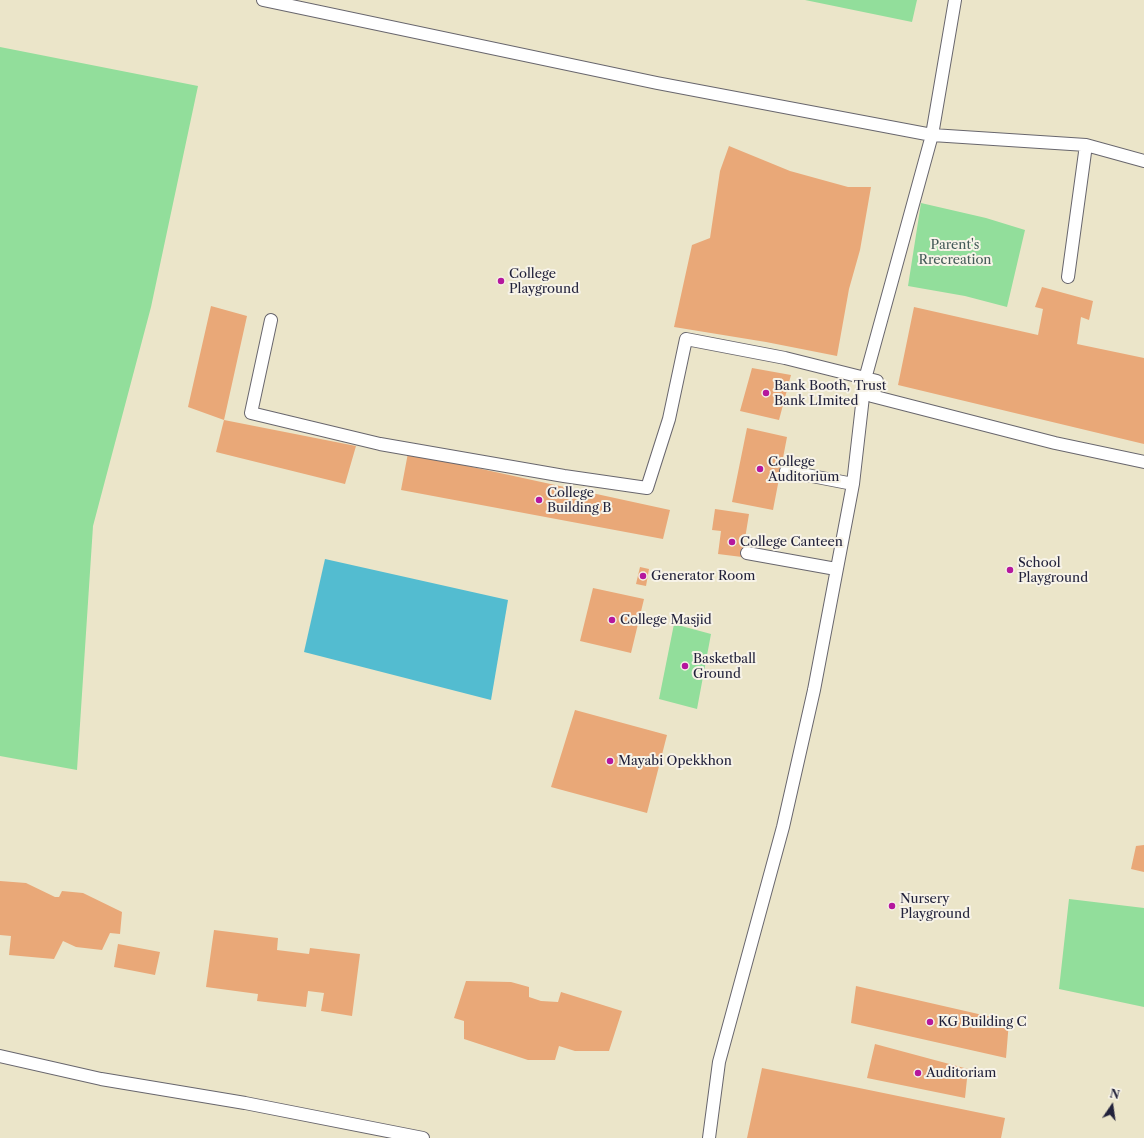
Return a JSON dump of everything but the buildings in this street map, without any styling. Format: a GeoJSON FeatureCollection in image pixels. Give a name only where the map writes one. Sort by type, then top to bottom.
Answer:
{"type":"FeatureCollection","features":[{"type":"Feature","properties":{"kind":"lane"},"geometry":{"type":"LineString","coordinates":[[263,0],[657,83],[932,135],[1086,145],[1144,161]]}},
{"type":"Feature","properties":{"kind":"lane"},"geometry":{"type":"LineString","coordinates":[[709,1138],[719,1062],[783,827],[814,690],[836,569],[854,484],[865,379],[932,135],[955,0]]}},
{"type":"Feature","properties":{"kind":"lane"},"geometry":{"type":"LineString","coordinates":[[1068,277],[1086,145]]}},
{"type":"Feature","properties":{"kind":"lane"},"geometry":{"type":"LineString","coordinates":[[271,320],[251,413],[380,444],[564,476],[648,488],[669,419],[686,339],[785,358],[877,381],[872,396],[1055,443],[1144,462]]}},
{"type":"Feature","properties":{"kind":"lane"},"geometry":{"type":"LineString","coordinates":[[786,471],[854,484]]}},
{"type":"Feature","properties":{"kind":"lane"},"geometry":{"type":"LineString","coordinates":[[747,553],[836,569]]}},
{"type":"Feature","properties":{"kind":"lane"},"geometry":{"type":"LineString","coordinates":[[0,1056],[101,1079],[245,1103],[423,1138]]}},
{"type":"Feature","properties":{"kind":"green space"},"geometry":{"type":"Polygon","coordinates":[[[805,0],[917,0],[912,22],[805,0]]]}},
{"type":"Feature","properties":{"kind":"green space"},"geometry":{"type":"Polygon","coordinates":[[[0,47],[198,86],[151,307],[93,526],[77,770],[0,756],[0,47]]]}},
{"type":"Feature","properties":{"kind":"green space","name":"Parent's Rrecreation"},"geometry":{"type":"Polygon","coordinates":[[[921,203],[986,218],[1025,230],[1007,307],[965,296],[908,286],[921,203]]]}},
{"type":"Feature","properties":{"kind":"green space","name":"Basketball Ground"},"geometry":{"type":"Polygon","coordinates":[[[674,624],[711,634],[697,709],[659,699],[674,624]]]}},
{"type":"Feature","properties":{"kind":"green space"},"geometry":{"type":"Polygon","coordinates":[[[1069,899],[1144,908],[1144,1007],[1059,989],[1069,899]]]}},
{"type":"Feature","properties":{"kind":"water"},"geometry":{"type":"Polygon","coordinates":[[[325,559],[508,600],[491,700],[304,652],[325,559]]]}},
{"type":"Feature","properties":{"kind":"place","name":"College Playground"},"geometry":{"type":"Point","coordinates":[501,281]}},
{"type":"Feature","properties":{"kind":"place","name":"Bank Booth, Trust Bank LImited"},"geometry":{"type":"Point","coordinates":[766,393]}},
{"type":"Feature","properties":{"kind":"place","name":"College Auditorium"},"geometry":{"type":"Point","coordinates":[760,469]}},
{"type":"Feature","properties":{"kind":"place","name":"College Building B"},"geometry":{"type":"Point","coordinates":[539,500]}},
{"type":"Feature","properties":{"kind":"place","name":"College Canteen"},"geometry":{"type":"Point","coordinates":[732,542]}},
{"type":"Feature","properties":{"kind":"place","name":"School Playground"},"geometry":{"type":"Point","coordinates":[1010,570]}},
{"type":"Feature","properties":{"kind":"place","name":"Generator Room"},"geometry":{"type":"Point","coordinates":[643,576]}},
{"type":"Feature","properties":{"kind":"place","name":"College Masjid"},"geometry":{"type":"Point","coordinates":[612,620]}},
{"type":"Feature","properties":{"kind":"place","name":"Basketball Ground"},"geometry":{"type":"Point","coordinates":[685,666]}},
{"type":"Feature","properties":{"kind":"place","name":"Mayabi Opekkhon"},"geometry":{"type":"Point","coordinates":[610,761]}},
{"type":"Feature","properties":{"kind":"place","name":"Nursery Playground"},"geometry":{"type":"Point","coordinates":[892,906]}},
{"type":"Feature","properties":{"kind":"place","name":"KG Building C"},"geometry":{"type":"Point","coordinates":[930,1022]}},
{"type":"Feature","properties":{"kind":"place","name":"Auditoriam"},"geometry":{"type":"Point","coordinates":[918,1073]}}]}
